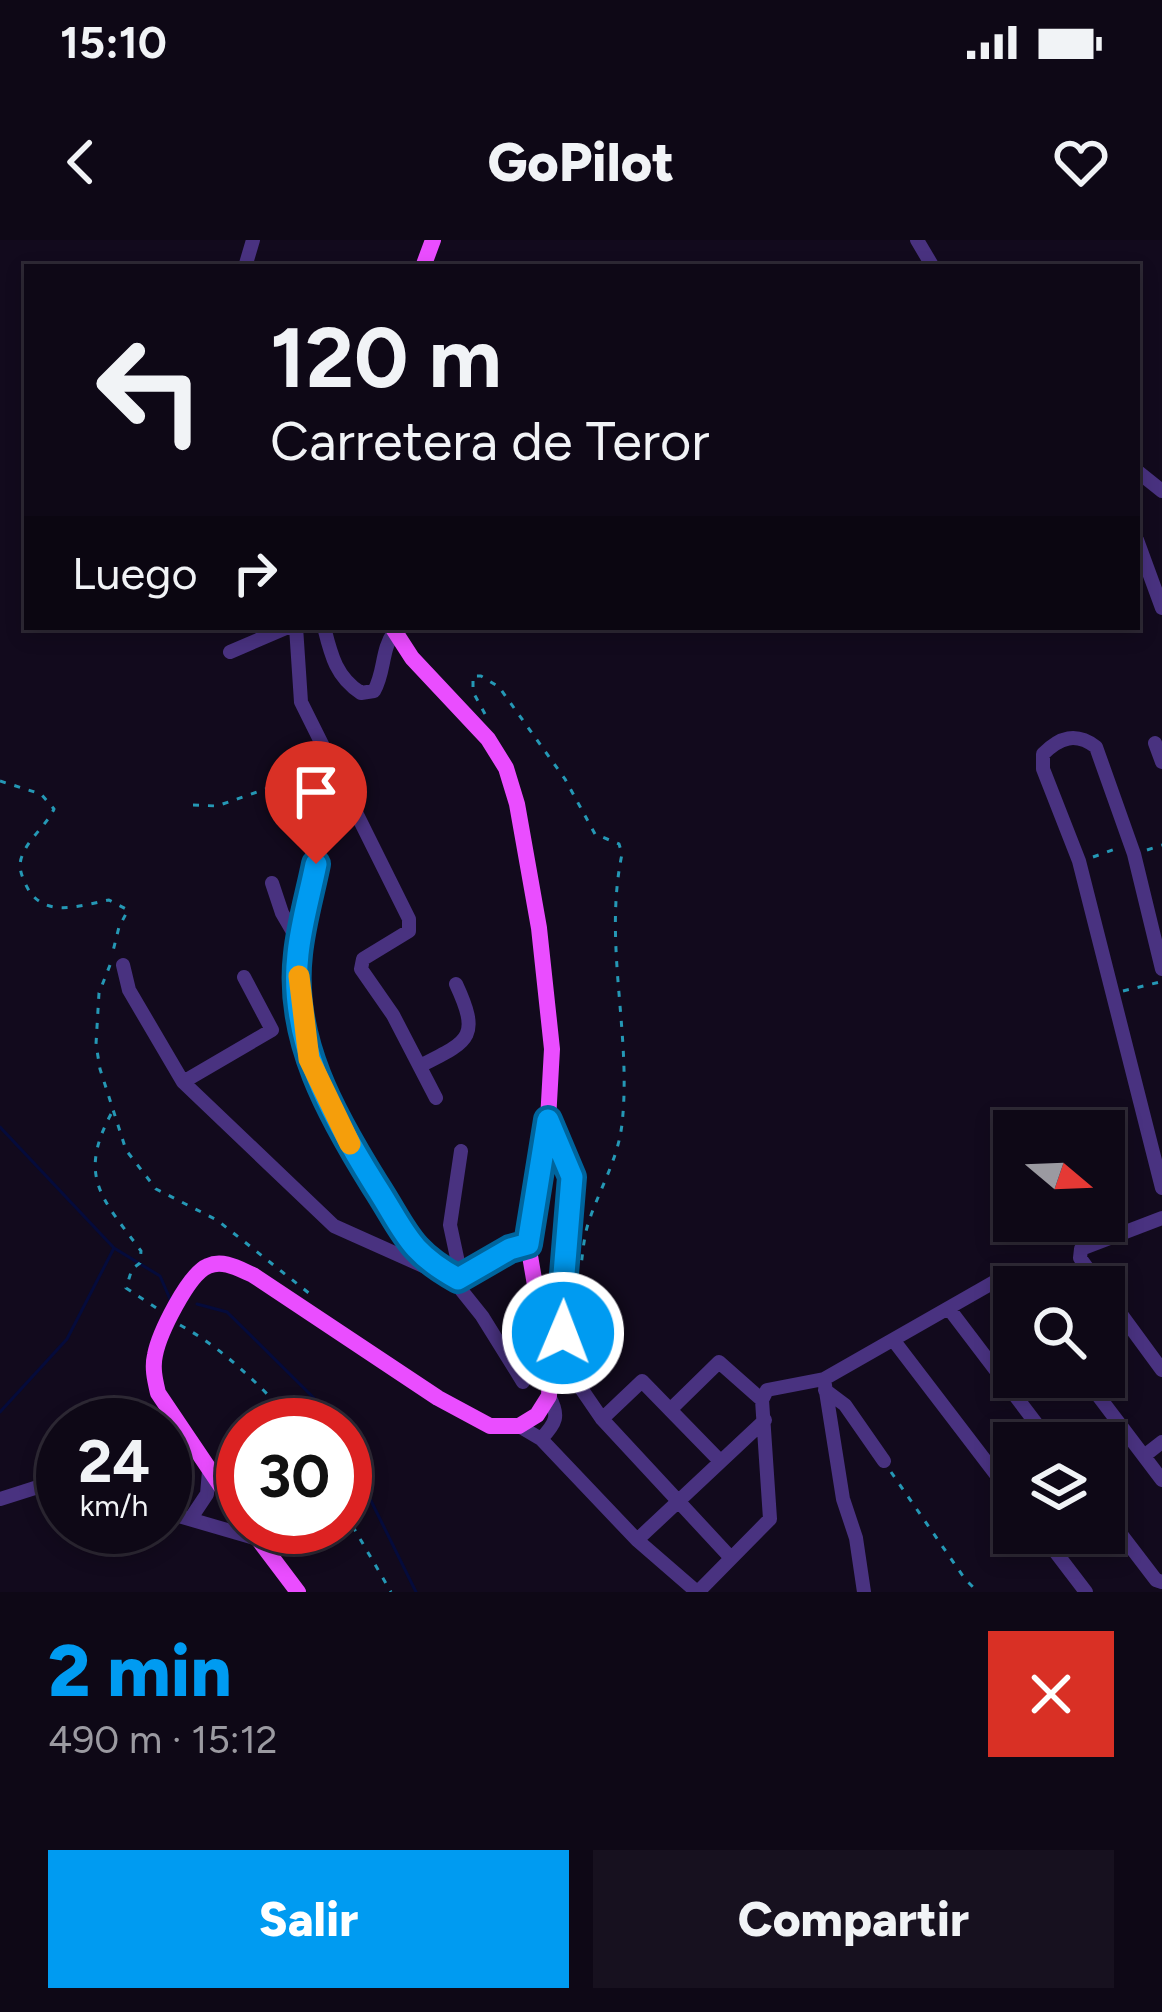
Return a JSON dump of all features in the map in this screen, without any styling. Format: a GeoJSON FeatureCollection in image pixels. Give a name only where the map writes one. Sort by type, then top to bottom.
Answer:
{"type":"FeatureCollection","features":[{"type":"Feature","properties":{"kind":"main road"},"geometry":{"type":"LineString","coordinates":[[216,1481],[158,1393],[153,1369],[169,1318],[196,1275],[209,1265],[229,1264],[253,1275],[439,1398],[490,1426],[519,1426],[537,1415],[549,1396],[550,1373],[528,1244],[548,1120],[552,1049],[539,928],[517,804],[506,768],[488,739],[412,658],[393,630]]}},
{"type":"Feature","properties":{"kind":"main road"},"geometry":{"type":"LineString","coordinates":[[270,1554],[298,1592]]}},
{"type":"Feature","properties":{"kind":"street"},"geometry":{"type":"LineString","coordinates":[[1140,548],[1162,608]]}},
{"type":"Feature","properties":{"kind":"street"},"geometry":{"type":"LineString","coordinates":[[230,652],[285,630]]}},
{"type":"Feature","properties":{"kind":"street"},"geometry":{"type":"LineString","coordinates":[[292,630],[301,701],[409,919],[409,931],[363,959],[361,969],[393,1015],[436,1098]]}},
{"type":"Feature","properties":{"kind":"street"},"geometry":{"type":"LineString","coordinates":[[325,630],[333,662],[347,684],[362,693],[374,691],[381,679],[385,644],[393,630]]}},
{"type":"Feature","properties":{"kind":"street"},"geometry":{"type":"LineString","coordinates":[[1162,969],[1132,849],[1096,748],[1072,736],[1053,744],[1043,754],[1043,769],[1079,861],[1162,1188]]}},
{"type":"Feature","properties":{"kind":"street"},"geometry":{"type":"LineString","coordinates":[[1155,743],[1162,762]]}},
{"type":"Feature","properties":{"kind":"street"},"geometry":{"type":"LineString","coordinates":[[327,756],[297,770],[290,781],[316,864],[297,958],[309,1059],[322,1094],[403,1236],[427,1262],[458,1279]]}},
{"type":"Feature","properties":{"kind":"street"},"geometry":{"type":"LineString","coordinates":[[272,884],[300,944]]}},
{"type":"Feature","properties":{"kind":"street"},"geometry":{"type":"LineString","coordinates":[[123,965],[129,990],[183,1082],[334,1226],[458,1279]]}},
{"type":"Feature","properties":{"kind":"street"},"geometry":{"type":"LineString","coordinates":[[183,1082],[272,1030],[244,977]]}},
{"type":"Feature","properties":{"kind":"street"},"geometry":{"type":"LineString","coordinates":[[420,1066],[459,1046],[470,1032],[471,1016],[456,984]]}},
{"type":"Feature","properties":{"kind":"street"},"geometry":{"type":"LineString","coordinates":[[548,1120],[572,1177],[563,1333],[576,1381],[602,1419],[731,1558]]}},
{"type":"Feature","properties":{"kind":"street"},"geometry":{"type":"LineString","coordinates":[[461,1151],[450,1225],[458,1279],[523,1382]]}},
{"type":"Feature","properties":{"kind":"street"},"geometry":{"type":"LineString","coordinates":[[542,1160],[559,1164],[572,1177]]}},
{"type":"Feature","properties":{"kind":"street"},"geometry":{"type":"LineString","coordinates":[[1086,1266],[1081,1249],[1162,1218]]}},
{"type":"Feature","properties":{"kind":"street"},"geometry":{"type":"LineString","coordinates":[[458,1279],[528,1244]]}},
{"type":"Feature","properties":{"kind":"street"},"geometry":{"type":"LineString","coordinates":[[519,1426],[542,1439],[637,1540],[698,1592],[770,1519],[762,1400],[767,1390],[824,1385],[993,1283]]}},
{"type":"Feature","properties":{"kind":"street"},"geometry":{"type":"LineString","coordinates":[[950,1310],[1036,1422]]}},
{"type":"Feature","properties":{"kind":"street"},"geometry":{"type":"LineString","coordinates":[[1125,1320],[1162,1370]]}},
{"type":"Feature","properties":{"kind":"street"},"geometry":{"type":"LineString","coordinates":[[894,1341],[993,1471]]}},
{"type":"Feature","properties":{"kind":"street"},"geometry":{"type":"LineString","coordinates":[[671,1409],[719,1362],[762,1400]]}},
{"type":"Feature","properties":{"kind":"street"},"geometry":{"type":"LineString","coordinates":[[602,1419],[642,1382],[720,1461]]}},
{"type":"Feature","properties":{"kind":"street"},"geometry":{"type":"LineString","coordinates":[[824,1385],[884,1461]]}},
{"type":"Feature","properties":{"kind":"street"},"geometry":{"type":"LineString","coordinates":[[824,1385],[864,1592]]}},
{"type":"Feature","properties":{"kind":"street"},"geometry":{"type":"LineString","coordinates":[[542,1439],[555,1424],[557,1412],[549,1396]]}},
{"type":"Feature","properties":{"kind":"street"},"geometry":{"type":"LineString","coordinates":[[1100,1398],[1162,1480]]}},
{"type":"Feature","properties":{"kind":"street"},"geometry":{"type":"LineString","coordinates":[[637,1540],[765,1420]]}},
{"type":"Feature","properties":{"kind":"street"},"geometry":{"type":"LineString","coordinates":[[1144,1456],[1162,1442]]}},
{"type":"Feature","properties":{"kind":"street"},"geometry":{"type":"LineString","coordinates":[[192,1516],[207,1494],[209,1471]]}},
{"type":"Feature","properties":{"kind":"street"},"geometry":{"type":"LineString","coordinates":[[0,1499],[36,1488]]}},
{"type":"Feature","properties":{"kind":"street"},"geometry":{"type":"LineString","coordinates":[[1125,1539],[1162,1582]]}},
{"type":"Feature","properties":{"kind":"street"},"geometry":{"type":"LineString","coordinates":[[1057,1554],[1086,1592]]}},
{"type":"Feature","properties":{"kind":"path"},"geometry":{"type":"LineString","coordinates":[[488,739],[489,725],[473,692],[473,676],[499,687],[565,779],[595,834],[619,844],[622,854],[613,937],[624,1093],[621,1129],[609,1175],[588,1224],[579,1278]]}},
{"type":"Feature","properties":{"kind":"path"},"geometry":{"type":"LineString","coordinates":[[193,805],[218,806],[290,781]]}},
{"type":"Feature","properties":{"kind":"path"},"geometry":{"type":"LineString","coordinates":[[0,782],[41,794],[54,808],[44,828],[23,850],[19,866],[27,888],[43,906],[62,909],[109,900],[128,910],[119,927],[97,1012],[100,1069],[126,1150],[156,1189],[217,1220],[310,1294]]}},
{"type":"Feature","properties":{"kind":"path"},"geometry":{"type":"LineString","coordinates":[[316,864],[332,839],[345,830]]}},
{"type":"Feature","properties":{"kind":"path"},"geometry":{"type":"LineString","coordinates":[[1079,861],[1162,845]]}},
{"type":"Feature","properties":{"kind":"path"},"geometry":{"type":"LineString","coordinates":[[1112,994],[1162,981]]}},
{"type":"Feature","properties":{"kind":"path"},"geometry":{"type":"LineString","coordinates":[[112,1112],[100,1134],[94,1178],[142,1251],[125,1288],[215,1345],[269,1398]]}},
{"type":"Feature","properties":{"kind":"path"},"geometry":{"type":"LineString","coordinates":[[884,1461],[964,1579],[978,1592]]}},
{"type":"Feature","properties":{"kind":"path"},"geometry":{"type":"LineString","coordinates":[[369,1554],[391,1592]]}},
{"type":"Feature","properties":{"kind":"waterway"},"geometry":{"type":"LineString","coordinates":[[0,1127],[114,1248],[160,1276],[170,1299]]}},
{"type":"Feature","properties":{"kind":"waterway"},"geometry":{"type":"LineString","coordinates":[[0,1412],[67,1339],[114,1248]]}},
{"type":"Feature","properties":{"kind":"waterway"},"geometry":{"type":"LineString","coordinates":[[197,1304],[227,1312],[314,1398]]}},
{"type":"Feature","properties":{"kind":"waterway"},"geometry":{"type":"LineString","coordinates":[[372,1503],[416,1592]]}},
{"type":"Feature","properties":{"kind":"slow traffic"},"geometry":{"type":"LineString","coordinates":[[299,976],[309,1059],[350,1144]]}},
{"type":"Feature","properties":{"kind":"route"},"geometry":{"type":"LineString","coordinates":[[316,864],[297,958],[309,1059],[322,1094],[403,1236],[427,1262],[458,1279],[528,1244],[548,1120],[572,1177],[563,1333]]}}]}
